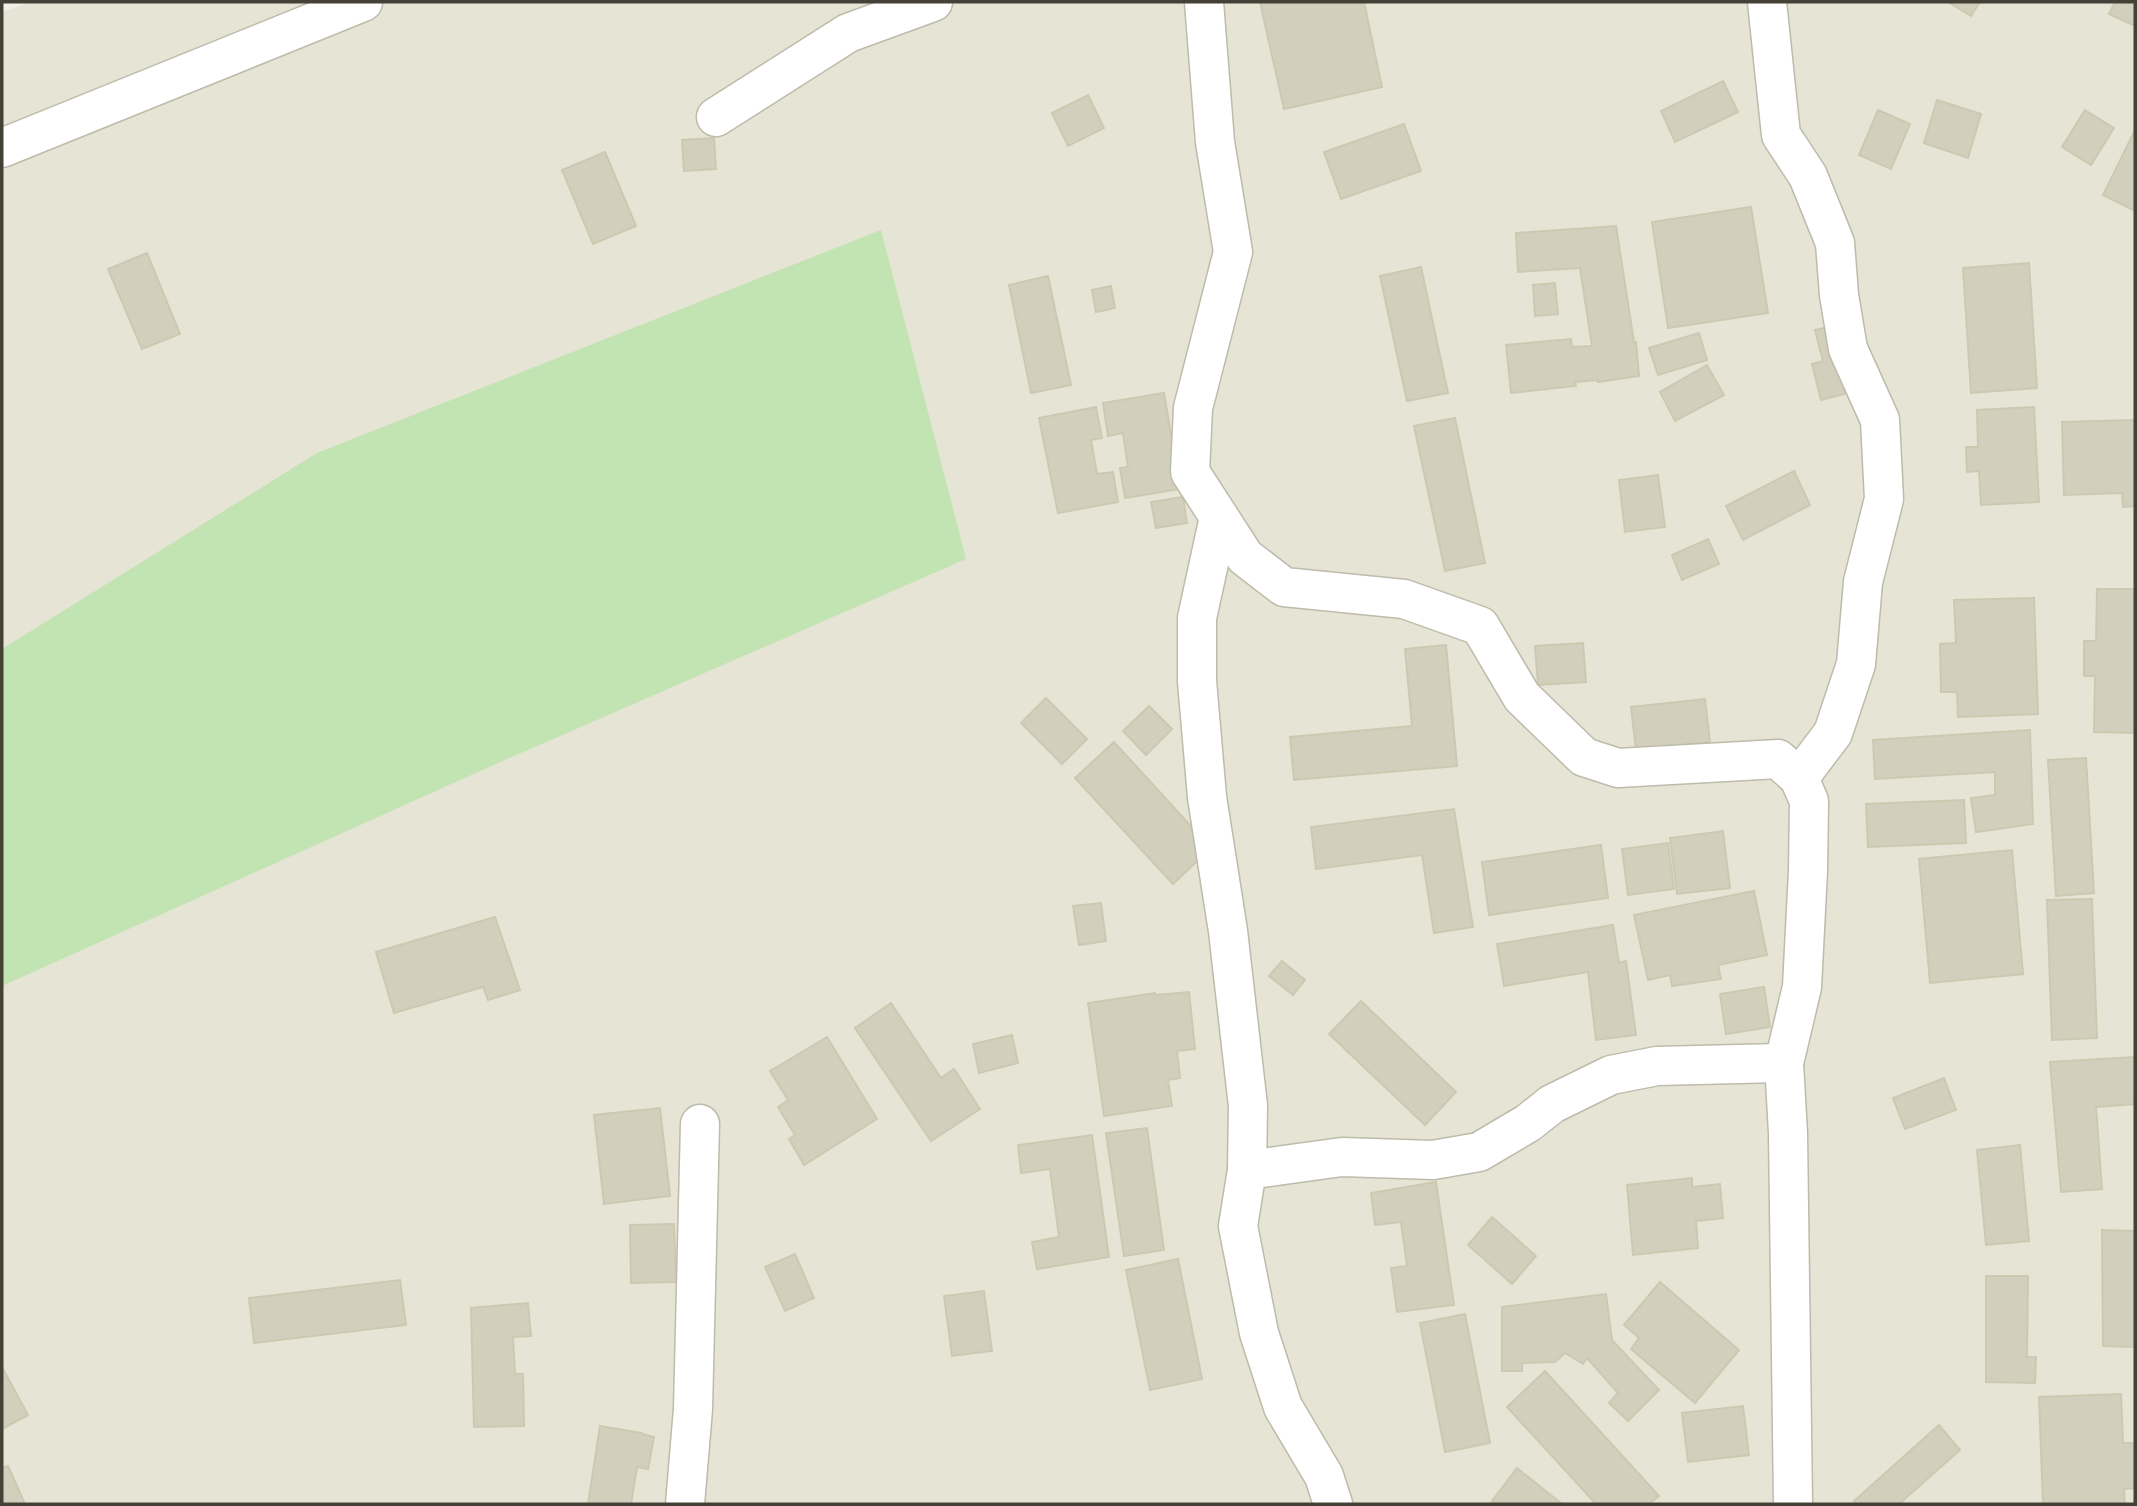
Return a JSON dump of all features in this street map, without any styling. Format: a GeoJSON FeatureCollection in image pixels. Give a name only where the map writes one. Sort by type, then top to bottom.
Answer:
{"type":"FeatureCollection","features":[{"type":"Feature","properties":{"kind":"street"},"geometry":{"type":"LineString","coordinates":[[2,148],[363,2]]}},
{"type":"Feature","properties":{"kind":"street"},"geometry":{"type":"LineString","coordinates":[[716,117],[848,33],[933,2]]}},
{"type":"Feature","properties":{"kind":"street"},"geometry":{"type":"LineString","coordinates":[[1204,2],[1215,142],[1233,252],[1193,408],[1190,472],[1245,557],[1283,587],[1404,599],[1480,626],[1521,697],[1584,757],[1618,768],[1778,759],[1799,778],[1809,801],[1802,987],[1784,1063],[1788,1133],[1793,1504]]}},
{"type":"Feature","properties":{"kind":"street"},"geometry":{"type":"LineString","coordinates":[[1767,2],[1781,135],[1808,176],[1835,243],[1839,295],[1848,349],[1880,420],[1884,499],[1863,582],[1856,664],[1833,733],[1799,778]]}},
{"type":"Feature","properties":{"kind":"street"},"geometry":{"type":"LineString","coordinates":[[1219,517],[1197,618],[1197,681],[1208,797],[1228,931],[1248,1106],[1247,1170],[1238,1226],[1259,1333],[1283,1407],[1324,1476],[1333,1504]]}},
{"type":"Feature","properties":{"kind":"street"},"geometry":{"type":"LineString","coordinates":[[1247,1170],[1342,1157],[1433,1160],[1479,1152],[1528,1124],[1552,1104],[1611,1075],[1657,1066],[1784,1063]]}},
{"type":"Feature","properties":{"kind":"street"},"geometry":{"type":"LineString","coordinates":[[685,1504],[693,1409],[700,1124]]}},
{"type":"Feature","properties":{"kind":"shaded area"},"geometry":{"type":"Polygon","coordinates":[[[30,2],[2135,2],[2135,1504],[2,1504],[2,12],[30,2]]]}},
{"type":"Feature","properties":{"kind":"green space"},"geometry":{"type":"Polygon","coordinates":[[[881,230],[966,559],[498,763],[2,986],[2,649],[317,453],[881,230]]]}},
{"type":"Feature","properties":{"kind":"building"},"geometry":{"type":"Polygon","coordinates":[[[1260,2],[1364,2],[1382,87],[1284,109],[1260,2]]]}},
{"type":"Feature","properties":{"kind":"building"},"geometry":{"type":"Polygon","coordinates":[[[1948,2],[1980,2],[1971,16],[1948,2]]]}},
{"type":"Feature","properties":{"kind":"building"},"geometry":{"type":"Polygon","coordinates":[[[2115,2],[2135,2],[2135,26],[2109,14],[2115,2]]]}},
{"type":"Feature","properties":{"kind":"building"},"geometry":{"type":"Polygon","coordinates":[[[1723,81],[1738,112],[1675,142],[1661,111],[1723,81]]]}},
{"type":"Feature","properties":{"kind":"building"},"geometry":{"type":"Polygon","coordinates":[[[1088,95],[1104,128],[1068,146],[1052,113],[1088,95]]]}},
{"type":"Feature","properties":{"kind":"building"},"geometry":{"type":"Polygon","coordinates":[[[1937,100],[1981,114],[1968,158],[1924,143],[1937,100]]]}},
{"type":"Feature","properties":{"kind":"building"},"geometry":{"type":"Polygon","coordinates":[[[1878,110],[1910,124],[1891,169],[1859,155],[1878,110]]]}},
{"type":"Feature","properties":{"kind":"building"},"geometry":{"type":"Polygon","coordinates":[[[2085,110],[2114,128],[2091,165],[2062,147],[2085,110]]]}},
{"type":"Feature","properties":{"kind":"building"},"geometry":{"type":"Polygon","coordinates":[[[1404,124],[1421,171],[1341,199],[1324,152],[1404,124]]]}},
{"type":"Feature","properties":{"kind":"building"},"geometry":{"type":"Polygon","coordinates":[[[2135,130],[2135,211],[2103,195],[2135,130]]]}},
{"type":"Feature","properties":{"kind":"building"},"geometry":{"type":"Polygon","coordinates":[[[714,138],[716,169],[684,171],[682,140],[714,138]]]}},
{"type":"Feature","properties":{"kind":"building"},"geometry":{"type":"Polygon","coordinates":[[[605,152],[636,226],[593,244],[562,170],[605,152]]]}},
{"type":"Feature","properties":{"kind":"building"},"geometry":{"type":"Polygon","coordinates":[[[1751,207],[1768,313],[1668,328],[1652,222],[1751,207]]]}},
{"type":"Feature","properties":{"kind":"building"},"geometry":{"type":"Polygon","coordinates":[[[1616,226],[1636,342],[1639,376],[1598,382],[1575,382],[1576,386],[1511,393],[1506,345],[1571,339],[1572,347],[1592,346],[1580,268],[1518,272],[1516,233],[1616,226]]]}},
{"type":"Feature","properties":{"kind":"building"},"geometry":{"type":"Polygon","coordinates":[[[147,253],[180,334],[142,349],[108,269],[147,253]]]}},
{"type":"Feature","properties":{"kind":"building"},"geometry":{"type":"Polygon","coordinates":[[[2029,263],[2037,388],[1971,393],[1963,268],[2029,263]]]}},
{"type":"Feature","properties":{"kind":"building"},"geometry":{"type":"Polygon","coordinates":[[[1421,267],[1448,393],[1407,401],[1380,276],[1421,267]]]}},
{"type":"Feature","properties":{"kind":"building"},"geometry":{"type":"Polygon","coordinates":[[[1048,276],[1071,385],[1031,393],[1009,285],[1048,276]]]}},
{"type":"Feature","properties":{"kind":"building"},"geometry":{"type":"Polygon","coordinates":[[[1555,283],[1558,314],[1535,316],[1533,285],[1555,283]]]}},
{"type":"Feature","properties":{"kind":"building"},"geometry":{"type":"Polygon","coordinates":[[[1111,286],[1115,308],[1096,312],[1092,290],[1111,286]]]}},
{"type":"Feature","properties":{"kind":"building"},"geometry":{"type":"Polygon","coordinates":[[[1833,326],[1848,393],[1821,400],[1812,364],[1823,361],[1815,330],[1833,326]]]}},
{"type":"Feature","properties":{"kind":"building"},"geometry":{"type":"Polygon","coordinates":[[[1699,333],[1707,360],[1658,375],[1649,348],[1699,333]]]}},
{"type":"Feature","properties":{"kind":"building"},"geometry":{"type":"Polygon","coordinates":[[[1707,365],[1724,395],[1675,421],[1660,392],[1707,365]]]}},
{"type":"Feature","properties":{"kind":"building"},"geometry":{"type":"Polygon","coordinates":[[[1164,393],[1180,489],[1125,498],[1120,468],[1128,467],[1123,433],[1108,436],[1103,403],[1164,393]]]}},
{"type":"Feature","properties":{"kind":"building"},"geometry":{"type":"Polygon","coordinates":[[[1096,407],[1102,438],[1091,440],[1097,474],[1113,472],[1118,502],[1058,513],[1039,418],[1096,407]]]}},
{"type":"Feature","properties":{"kind":"building"},"geometry":{"type":"Polygon","coordinates":[[[2034,407],[2039,502],[1981,505],[1979,471],[1967,472],[1966,447],[1978,447],[1977,410],[2034,407]]]}},
{"type":"Feature","properties":{"kind":"building"},"geometry":{"type":"Polygon","coordinates":[[[1455,418],[1485,563],[1445,571],[1414,426],[1455,418]]]}},
{"type":"Feature","properties":{"kind":"building"},"geometry":{"type":"Polygon","coordinates":[[[2135,420],[2135,506],[2123,507],[2122,493],[2064,495],[2062,422],[2135,420]]]}},
{"type":"Feature","properties":{"kind":"building"},"geometry":{"type":"Polygon","coordinates":[[[1794,471],[1810,505],[1743,540],[1726,506],[1794,471]]]}},
{"type":"Feature","properties":{"kind":"building"},"geometry":{"type":"Polygon","coordinates":[[[1658,475],[1665,527],[1625,532],[1619,480],[1658,475]]]}},
{"type":"Feature","properties":{"kind":"building"},"geometry":{"type":"Polygon","coordinates":[[[1183,497],[1187,523],[1156,528],[1151,502],[1183,497]]]}},
{"type":"Feature","properties":{"kind":"building"},"geometry":{"type":"Polygon","coordinates":[[[1708,539],[1719,564],[1682,580],[1672,555],[1708,539]]]}},
{"type":"Feature","properties":{"kind":"building"},"geometry":{"type":"Polygon","coordinates":[[[2097,589],[2135,589],[2135,733],[2094,732],[2095,676],[2084,676],[2084,641],[2096,641],[2097,589]]]}},
{"type":"Feature","properties":{"kind":"building"},"geometry":{"type":"Polygon","coordinates":[[[2034,598],[2038,714],[1958,717],[1957,692],[1941,692],[1940,644],[1956,643],[1954,600],[2034,598]]]}},
{"type":"Feature","properties":{"kind":"building"},"geometry":{"type":"Polygon","coordinates":[[[1583,643],[1586,682],[1538,685],[1535,646],[1583,643]]]}},
{"type":"Feature","properties":{"kind":"building"},"geometry":{"type":"Polygon","coordinates":[[[1446,645],[1457,766],[1294,780],[1290,737],[1412,726],[1405,649],[1446,645]]]}},
{"type":"Feature","properties":{"kind":"building"},"geometry":{"type":"Polygon","coordinates":[[[1046,698],[1087,739],[1062,764],[1021,723],[1046,698]]]}},
{"type":"Feature","properties":{"kind":"building"},"geometry":{"type":"Polygon","coordinates":[[[1705,699],[1710,742],[1636,750],[1631,707],[1705,699]]]}},
{"type":"Feature","properties":{"kind":"building"},"geometry":{"type":"Polygon","coordinates":[[[1149,706],[1172,729],[1146,755],[1123,731],[1149,706]]]}},
{"type":"Feature","properties":{"kind":"building"},"geometry":{"type":"Polygon","coordinates":[[[2030,730],[2033,824],[1976,832],[1971,798],[1995,795],[1995,772],[1875,779],[1873,740],[2030,730]]]}},
{"type":"Feature","properties":{"kind":"building"},"geometry":{"type":"Polygon","coordinates":[[[1114,742],[1211,848],[1173,884],[1075,778],[1114,742]]]}},
{"type":"Feature","properties":{"kind":"building"},"geometry":{"type":"Polygon","coordinates":[[[2086,758],[2094,893],[2056,896],[2048,760],[2086,758]]]}},
{"type":"Feature","properties":{"kind":"building"},"geometry":{"type":"Polygon","coordinates":[[[1964,800],[1966,843],[1868,847],[1866,804],[1964,800]]]}},
{"type":"Feature","properties":{"kind":"building"},"geometry":{"type":"Polygon","coordinates":[[[1454,809],[1473,927],[1434,933],[1422,855],[1316,869],[1311,827],[1454,809]]]}},
{"type":"Feature","properties":{"kind":"building"},"geometry":{"type":"Polygon","coordinates":[[[1723,831],[1730,888],[1677,894],[1670,838],[1723,831]]]}},
{"type":"Feature","properties":{"kind":"building"},"geometry":{"type":"Polygon","coordinates":[[[1668,843],[1674,889],[1628,895],[1622,849],[1668,843]]]}},
{"type":"Feature","properties":{"kind":"building"},"geometry":{"type":"Polygon","coordinates":[[[1601,845],[1608,898],[1489,915],[1482,862],[1601,845]]]}},
{"type":"Feature","properties":{"kind":"building"},"geometry":{"type":"Polygon","coordinates":[[[2012,850],[2023,974],[1930,983],[1919,859],[2012,850]]]}},
{"type":"Feature","properties":{"kind":"building"},"geometry":{"type":"Polygon","coordinates":[[[1754,891],[1767,955],[1718,965],[1721,979],[1672,986],[1670,975],[1648,980],[1634,915],[1754,891]]]}},
{"type":"Feature","properties":{"kind":"building"},"geometry":{"type":"Polygon","coordinates":[[[2092,899],[2097,1038],[2052,1040],[2047,900],[2092,899]]]}},
{"type":"Feature","properties":{"kind":"building"},"geometry":{"type":"Polygon","coordinates":[[[1101,903],[1106,941],[1079,945],[1073,906],[1101,903]]]}},
{"type":"Feature","properties":{"kind":"building"},"geometry":{"type":"Polygon","coordinates":[[[495,917],[520,990],[488,1000],[483,987],[394,1013],[376,952],[495,917]]]}},
{"type":"Feature","properties":{"kind":"building"},"geometry":{"type":"Polygon","coordinates":[[[1613,925],[1619,963],[1626,961],[1636,1035],[1596,1040],[1588,972],[1504,986],[1497,944],[1613,925]]]}},
{"type":"Feature","properties":{"kind":"building"},"geometry":{"type":"Polygon","coordinates":[[[1282,961],[1305,980],[1293,995],[1269,976],[1282,961]]]}},
{"type":"Feature","properties":{"kind":"building"},"geometry":{"type":"Polygon","coordinates":[[[1764,987],[1770,1027],[1726,1034],[1720,994],[1764,987]]]}},
{"type":"Feature","properties":{"kind":"building"},"geometry":{"type":"Polygon","coordinates":[[[1189,992],[1195,1049],[1177,1051],[1180,1078],[1168,1080],[1172,1106],[1104,1116],[1088,1003],[1155,993],[1189,992]]]}},
{"type":"Feature","properties":{"kind":"building"},"geometry":{"type":"Polygon","coordinates":[[[1361,1001],[1456,1092],[1425,1125],[1329,1034],[1361,1001]]]}},
{"type":"Feature","properties":{"kind":"building"},"geometry":{"type":"Polygon","coordinates":[[[891,1003],[941,1078],[954,1069],[980,1109],[931,1141],[855,1028],[891,1003]]]}},
{"type":"Feature","properties":{"kind":"building"},"geometry":{"type":"Polygon","coordinates":[[[1012,1035],[1018,1063],[979,1073],[973,1044],[1012,1035]]]}},
{"type":"Feature","properties":{"kind":"building"},"geometry":{"type":"Polygon","coordinates":[[[827,1037],[877,1119],[804,1165],[789,1139],[795,1135],[778,1107],[788,1100],[770,1071],[827,1037]]]}},
{"type":"Feature","properties":{"kind":"building"},"geometry":{"type":"Polygon","coordinates":[[[2135,1057],[2135,1104],[2096,1107],[2102,1189],[2061,1192],[2050,1062],[2135,1057]]]}},
{"type":"Feature","properties":{"kind":"building"},"geometry":{"type":"Polygon","coordinates":[[[1944,1078],[1956,1110],[1905,1129],[1893,1098],[1944,1078]]]}},
{"type":"Feature","properties":{"kind":"building"},"geometry":{"type":"Polygon","coordinates":[[[660,1108],[670,1196],[604,1204],[594,1115],[660,1108]]]}},
{"type":"Feature","properties":{"kind":"building"},"geometry":{"type":"Polygon","coordinates":[[[1147,1128],[1164,1250],[1124,1256],[1106,1133],[1147,1128]]]}},
{"type":"Feature","properties":{"kind":"building"},"geometry":{"type":"Polygon","coordinates":[[[1092,1135],[1109,1257],[1037,1269],[1032,1242],[1059,1237],[1050,1169],[1021,1173],[1018,1145],[1092,1135]]]}},
{"type":"Feature","properties":{"kind":"building"},"geometry":{"type":"Polygon","coordinates":[[[2020,1145],[2029,1241],[1986,1245],[1977,1150],[2020,1145]]]}},
{"type":"Feature","properties":{"kind":"building"},"geometry":{"type":"Polygon","coordinates":[[[1692,1178],[1692,1187],[1720,1184],[1723,1218],[1696,1221],[1698,1248],[1633,1255],[1627,1185],[1692,1178]]]}},
{"type":"Feature","properties":{"kind":"building"},"geometry":{"type":"Polygon","coordinates":[[[1436,1182],[1454,1305],[1397,1312],[1391,1268],[1407,1266],[1401,1222],[1375,1225],[1371,1193],[1436,1182]]]}},
{"type":"Feature","properties":{"kind":"building"},"geometry":{"type":"Polygon","coordinates":[[[1492,1217],[1536,1256],[1512,1284],[1468,1245],[1492,1217]]]}},
{"type":"Feature","properties":{"kind":"building"},"geometry":{"type":"Polygon","coordinates":[[[674,1224],[676,1282],[631,1283],[630,1225],[674,1224]]]}},
{"type":"Feature","properties":{"kind":"building"},"geometry":{"type":"Polygon","coordinates":[[[2102,1230],[2135,1231],[2135,1347],[2103,1346],[2102,1230]]]}},
{"type":"Feature","properties":{"kind":"building"},"geometry":{"type":"Polygon","coordinates":[[[795,1254],[814,1298],[785,1311],[765,1267],[795,1254]]]}},
{"type":"Feature","properties":{"kind":"building"},"geometry":{"type":"Polygon","coordinates":[[[1178,1259],[1202,1379],[1150,1390],[1126,1270],[1178,1259]]]}},
{"type":"Feature","properties":{"kind":"building"},"geometry":{"type":"Polygon","coordinates":[[[1986,1276],[2028,1276],[2027,1357],[2036,1357],[2035,1383],[1986,1382],[1986,1276]]]}},
{"type":"Feature","properties":{"kind":"building"},"geometry":{"type":"Polygon","coordinates":[[[400,1280],[406,1325],[254,1343],[249,1298],[400,1280]]]}},
{"type":"Feature","properties":{"kind":"building"},"geometry":{"type":"Polygon","coordinates":[[[1660,1282],[1739,1350],[1695,1403],[1631,1349],[1639,1338],[1624,1325],[1660,1282]]]}},
{"type":"Feature","properties":{"kind":"building"},"geometry":{"type":"Polygon","coordinates":[[[984,1291],[992,1351],[952,1356],[944,1296],[984,1291]]]}},
{"type":"Feature","properties":{"kind":"building"},"geometry":{"type":"Polygon","coordinates":[[[1606,1294],[1612,1340],[1659,1390],[1628,1421],[1609,1403],[1618,1393],[1587,1358],[1583,1364],[1565,1353],[1555,1362],[1522,1363],[1522,1371],[1502,1371],[1502,1307],[1606,1294]]]}},
{"type":"Feature","properties":{"kind":"building"},"geometry":{"type":"Polygon","coordinates":[[[528,1303],[531,1336],[513,1337],[515,1374],[523,1374],[524,1426],[474,1427],[471,1308],[528,1303]]]}},
{"type":"Feature","properties":{"kind":"building"},"geometry":{"type":"Polygon","coordinates":[[[1465,1314],[1490,1443],[1445,1452],[1420,1323],[1465,1314]]]}},
{"type":"Feature","properties":{"kind":"building"},"geometry":{"type":"Polygon","coordinates":[[[2,1367],[28,1415],[2,1429],[2,1367]]]}},
{"type":"Feature","properties":{"kind":"building"},"geometry":{"type":"Polygon","coordinates":[[[1545,1371],[1659,1496],[1649,1504],[1596,1504],[1507,1407],[1545,1371]]]}},
{"type":"Feature","properties":{"kind":"building"},"geometry":{"type":"Polygon","coordinates":[[[2121,1394],[2123,1443],[2135,1443],[2135,1488],[2124,1489],[2125,1504],[2043,1504],[2039,1397],[2121,1394]]]}},
{"type":"Feature","properties":{"kind":"building"},"geometry":{"type":"Polygon","coordinates":[[[1743,1406],[1749,1455],[1688,1462],[1682,1413],[1743,1406]]]}},
{"type":"Feature","properties":{"kind":"building"},"geometry":{"type":"Polygon","coordinates":[[[1939,1425],[1960,1450],[1899,1504],[1857,1504],[1854,1501],[1939,1425]]]}},
{"type":"Feature","properties":{"kind":"building"},"geometry":{"type":"Polygon","coordinates":[[[600,1426],[654,1437],[648,1469],[637,1467],[631,1504],[588,1504],[600,1426]]]}},
{"type":"Feature","properties":{"kind":"building"},"geometry":{"type":"Polygon","coordinates":[[[8,1466],[25,1504],[2,1504],[2,1468],[8,1466]]]}},
{"type":"Feature","properties":{"kind":"building"},"geometry":{"type":"Polygon","coordinates":[[[1517,1468],[1562,1504],[1496,1504],[1492,1501],[1517,1468]]]}}]}
